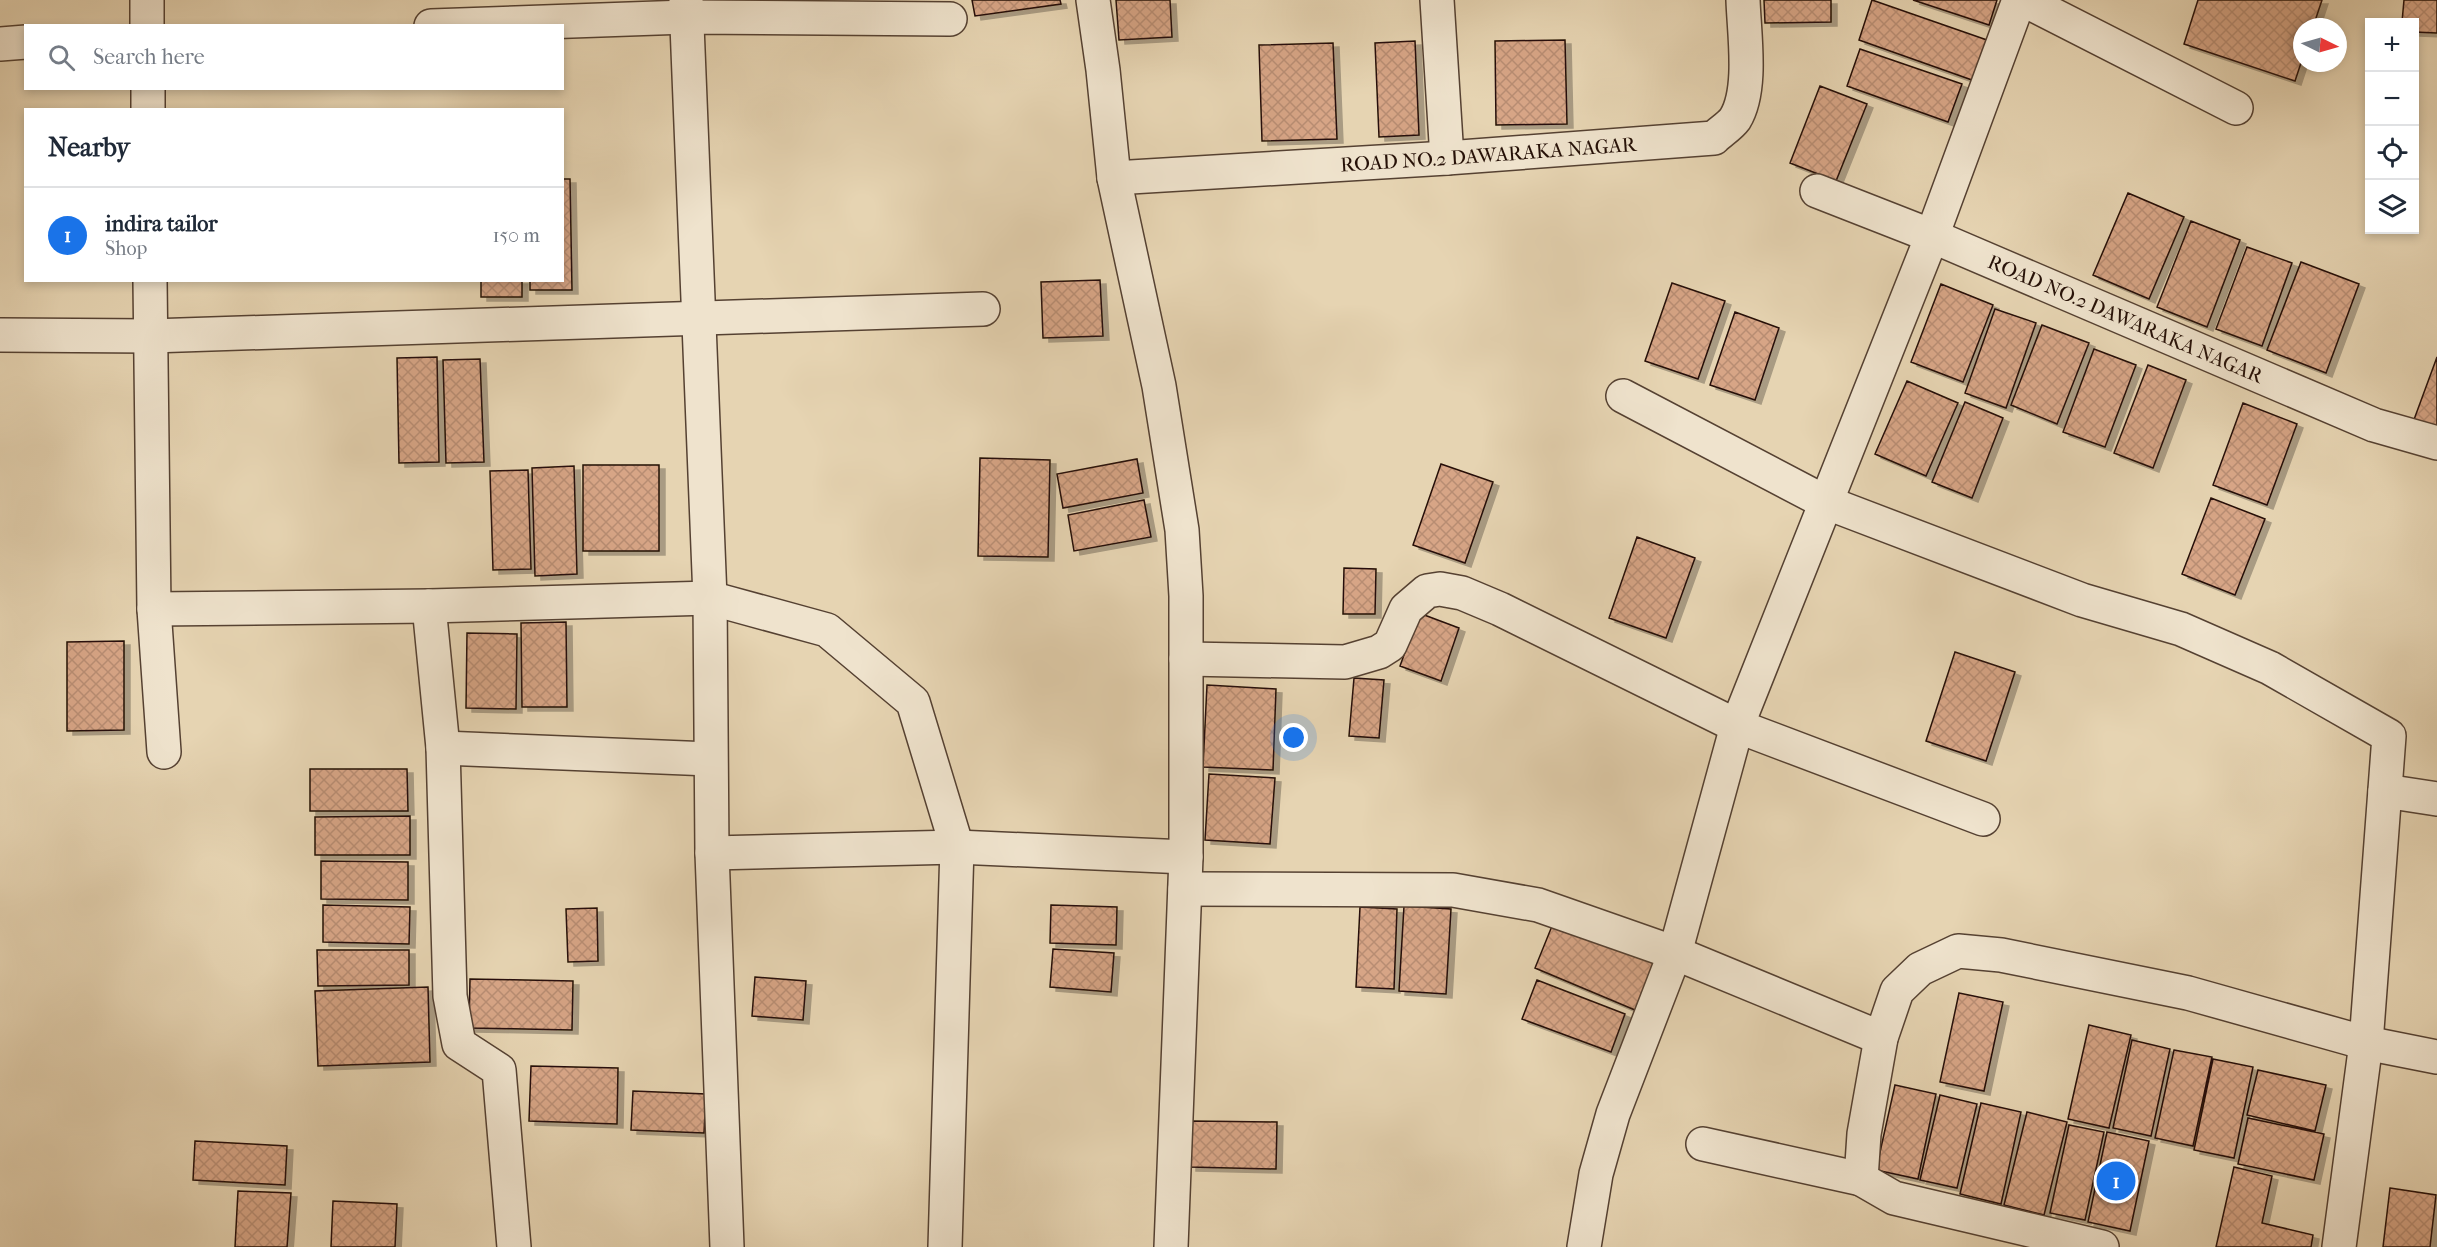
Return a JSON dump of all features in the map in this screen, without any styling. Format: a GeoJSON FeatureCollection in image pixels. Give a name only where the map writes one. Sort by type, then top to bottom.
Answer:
{"type":"FeatureCollection","features":[{"type":"Feature","properties":{"kind":"street"},"geometry":{"type":"LineString","coordinates":[[147,0],[147,24]]}},
{"type":"Feature","properties":{"kind":"street"},"geometry":{"type":"LineString","coordinates":[[1093,0],[1114,178],[1159,386],[1182,530],[1186,596],[1185,873],[1172,1247]]}},
{"type":"Feature","properties":{"kind":"street"},"geometry":{"type":"LineString","coordinates":[[1437,0],[1447,158]]}},
{"type":"Feature","properties":{"kind":"street","name":"ROAD NO.2 DAWARAKA NAGAR"},"geometry":{"type":"LineString","coordinates":[[1114,178],[1447,158],[1714,138],[1734,120],[1743,96],[1745,57],[1743,0]]}},
{"type":"Feature","properties":{"kind":"street"},"geometry":{"type":"LineString","coordinates":[[1584,1247],[1596,1174],[1613,1114],[1675,953],[1737,726],[1932,236],[2019,0]]}},
{"type":"Feature","properties":{"kind":"street"},"geometry":{"type":"LineString","coordinates":[[2024,0],[2236,108]]}},
{"type":"Feature","properties":{"kind":"street"},"geometry":{"type":"LineString","coordinates":[[461,24],[686,9],[951,19]]}},
{"type":"Feature","properties":{"kind":"street"},"geometry":{"type":"LineString","coordinates":[[686,9],[710,598],[712,853],[727,1247]]}},
{"type":"Feature","properties":{"kind":"street"},"geometry":{"type":"LineString","coordinates":[[0,44],[24,42]]}},
{"type":"Feature","properties":{"kind":"street"},"geometry":{"type":"LineString","coordinates":[[148,90],[148,108]]}},
{"type":"Feature","properties":{"kind":"street","name":"ROAD NO.2 DAWARAKA NAGAR"},"geometry":{"type":"LineString","coordinates":[[1817,191],[1932,236],[2374,425],[2437,443]]}},
{"type":"Feature","properties":{"kind":"street"},"geometry":{"type":"LineString","coordinates":[[150,282],[154,609],[164,752]]}},
{"type":"Feature","properties":{"kind":"street"},"geometry":{"type":"LineString","coordinates":[[0,335],[151,336],[983,309]]}},
{"type":"Feature","properties":{"kind":"street"},"geometry":{"type":"LineString","coordinates":[[1623,396],[1825,502],[2082,600],[2181,629],[2270,668],[2389,736],[2366,1043],[2339,1247]]}},
{"type":"Feature","properties":{"kind":"street"},"geometry":{"type":"LineString","coordinates":[[1186,659],[1345,662],[1378,652],[1390,645],[1406,609],[1427,591],[1440,589],[1462,593],[1500,609],[1737,726],[1983,819]]}},
{"type":"Feature","properties":{"kind":"street"},"geometry":{"type":"LineString","coordinates":[[154,609],[429,606],[710,598],[827,630],[912,702],[957,847],[945,1247]]}},
{"type":"Feature","properties":{"kind":"street"},"geometry":{"type":"LineString","coordinates":[[429,606],[443,748],[450,996],[459,1044],[499,1070],[514,1247]]}},
{"type":"Feature","properties":{"kind":"street"},"geometry":{"type":"LineString","coordinates":[[443,748],[710,759]]}},
{"type":"Feature","properties":{"kind":"street"},"geometry":{"type":"LineString","coordinates":[[2385,791],[2437,799]]}},
{"type":"Feature","properties":{"kind":"street"},"geometry":{"type":"LineString","coordinates":[[712,853],[957,847],[1185,873],[1453,890],[1538,905],[1675,953],[1881,1038]]}},
{"type":"Feature","properties":{"kind":"street"},"geometry":{"type":"LineString","coordinates":[[1861,1179],[1864,1134],[1881,1038],[1897,991],[1920,969],[1958,951],[2001,955],[2188,993],[2366,1043],[2437,1058]]}},
{"type":"Feature","properties":{"kind":"street"},"geometry":{"type":"LineString","coordinates":[[1703,1144],[1861,1179],[1894,1198],[2102,1247]]}},
{"type":"Feature","properties":{"kind":"building"},"geometry":{"type":"Polygon","coordinates":[[[972,0],[1060,0],[1061,4],[975,16],[972,0]]]}},
{"type":"Feature","properties":{"kind":"building"},"geometry":{"type":"Polygon","coordinates":[[[1116,0],[1170,0],[1172,37],[1119,40],[1116,0]]]}},
{"type":"Feature","properties":{"kind":"building"},"geometry":{"type":"Polygon","coordinates":[[[1764,0],[1831,0],[1831,22],[1765,23],[1764,0]]]}},
{"type":"Feature","properties":{"kind":"building"},"geometry":{"type":"Polygon","coordinates":[[[1872,0],[1987,40],[1972,80],[1859,40],[1872,0]]]}},
{"type":"Feature","properties":{"kind":"building"},"geometry":{"type":"Polygon","coordinates":[[[1913,0],[1997,0],[1989,25],[1913,0]]]}},
{"type":"Feature","properties":{"kind":"building"},"geometry":{"type":"Polygon","coordinates":[[[2198,0],[2322,0],[2316,18],[2293,18],[2293,72],[2298,72],[2295,81],[2184,44],[2198,0]]]}},
{"type":"Feature","properties":{"kind":"building"},"geometry":{"type":"Polygon","coordinates":[[[2404,0],[2437,0],[2437,33],[2419,32],[2419,18],[2402,18],[2404,0]]]}},
{"type":"Feature","properties":{"kind":"building"},"geometry":{"type":"Polygon","coordinates":[[[1565,40],[1567,124],[1496,125],[1495,41],[1565,40]]]}},
{"type":"Feature","properties":{"kind":"building"},"geometry":{"type":"Polygon","coordinates":[[[1415,41],[1419,135],[1379,137],[1375,43],[1415,41]]]}},
{"type":"Feature","properties":{"kind":"building"},"geometry":{"type":"Polygon","coordinates":[[[1333,43],[1337,139],[1262,141],[1259,45],[1333,43]]]}},
{"type":"Feature","properties":{"kind":"building"},"geometry":{"type":"Polygon","coordinates":[[[1860,49],[1962,84],[1948,122],[1847,86],[1860,49]]]}},
{"type":"Feature","properties":{"kind":"building"},"geometry":{"type":"Polygon","coordinates":[[[1820,86],[1867,104],[1836,181],[1790,163],[1820,86]]]}},
{"type":"Feature","properties":{"kind":"building"},"geometry":{"type":"Polygon","coordinates":[[[564,179],[570,179],[572,290],[530,290],[530,282],[564,282],[564,179]]]}},
{"type":"Feature","properties":{"kind":"building"},"geometry":{"type":"Polygon","coordinates":[[[2128,193],[2184,217],[2149,299],[2093,275],[2128,193]]]}},
{"type":"Feature","properties":{"kind":"building"},"geometry":{"type":"Polygon","coordinates":[[[2191,221],[2240,240],[2207,327],[2157,307],[2191,221]]]}},
{"type":"Feature","properties":{"kind":"building"},"geometry":{"type":"Polygon","coordinates":[[[2247,247],[2292,263],[2262,346],[2216,329],[2247,247]]]}},
{"type":"Feature","properties":{"kind":"building"},"geometry":{"type":"Polygon","coordinates":[[[2301,262],[2359,284],[2326,373],[2267,350],[2301,262]]]}},
{"type":"Feature","properties":{"kind":"building"},"geometry":{"type":"Polygon","coordinates":[[[1100,280],[1103,336],[1043,338],[1041,282],[1100,280]]]}},
{"type":"Feature","properties":{"kind":"building"},"geometry":{"type":"Polygon","coordinates":[[[481,282],[522,282],[522,297],[481,297],[481,282]]]}},
{"type":"Feature","properties":{"kind":"building"},"geometry":{"type":"Polygon","coordinates":[[[1672,283],[1725,301],[1698,379],[1645,361],[1672,283]]]}},
{"type":"Feature","properties":{"kind":"building"},"geometry":{"type":"Polygon","coordinates":[[[1941,284],[1993,305],[1963,382],[1911,362],[1941,284]]]}},
{"type":"Feature","properties":{"kind":"building"},"geometry":{"type":"Polygon","coordinates":[[[1995,309],[2036,323],[2006,408],[1965,393],[1995,309]]]}},
{"type":"Feature","properties":{"kind":"building"},"geometry":{"type":"Polygon","coordinates":[[[1735,312],[1779,328],[1755,400],[1710,385],[1735,312]]]}},
{"type":"Feature","properties":{"kind":"building"},"geometry":{"type":"Polygon","coordinates":[[[2042,325],[2089,343],[2057,424],[2011,405],[2042,325]]]}},
{"type":"Feature","properties":{"kind":"building"},"geometry":{"type":"Polygon","coordinates":[[[2094,349],[2136,365],[2105,447],[2063,432],[2094,349]]]}},
{"type":"Feature","properties":{"kind":"building"},"geometry":{"type":"Polygon","coordinates":[[[437,357],[439,462],[399,463],[397,358],[437,357]]]}},
{"type":"Feature","properties":{"kind":"building"},"geometry":{"type":"Polygon","coordinates":[[[2437,357],[2437,434],[2412,425],[2437,357]]]}},
{"type":"Feature","properties":{"kind":"building"},"geometry":{"type":"Polygon","coordinates":[[[480,359],[484,462],[446,463],[443,360],[480,359]]]}},
{"type":"Feature","properties":{"kind":"building"},"geometry":{"type":"Polygon","coordinates":[[[2148,365],[2186,380],[2153,468],[2114,453],[2148,365]]]}},
{"type":"Feature","properties":{"kind":"building"},"geometry":{"type":"Polygon","coordinates":[[[1907,381],[1958,403],[1926,476],[1875,454],[1907,381]]]}},
{"type":"Feature","properties":{"kind":"building"},"geometry":{"type":"Polygon","coordinates":[[[1965,402],[2003,418],[1972,498],[1932,482],[1965,402]]]}},
{"type":"Feature","properties":{"kind":"building"},"geometry":{"type":"Polygon","coordinates":[[[2243,403],[2297,424],[2267,505],[2213,485],[2243,403]]]}},
{"type":"Feature","properties":{"kind":"building"},"geometry":{"type":"Polygon","coordinates":[[[980,458],[1050,460],[1048,557],[978,556],[980,458]]]}},
{"type":"Feature","properties":{"kind":"building"},"geometry":{"type":"Polygon","coordinates":[[[1137,459],[1143,493],[1063,508],[1057,474],[1137,459]]]}},
{"type":"Feature","properties":{"kind":"building"},"geometry":{"type":"Polygon","coordinates":[[[1441,464],[1493,482],[1465,563],[1413,545],[1441,464]]]}},
{"type":"Feature","properties":{"kind":"building"},"geometry":{"type":"Polygon","coordinates":[[[583,465],[659,465],[659,551],[583,551],[583,465]]]}},
{"type":"Feature","properties":{"kind":"building"},"geometry":{"type":"Polygon","coordinates":[[[574,466],[577,574],[535,576],[532,468],[574,466]]]}},
{"type":"Feature","properties":{"kind":"building"},"geometry":{"type":"Polygon","coordinates":[[[528,470],[531,569],[493,570],[490,471],[528,470]]]}},
{"type":"Feature","properties":{"kind":"building"},"geometry":{"type":"Polygon","coordinates":[[[2211,498],[2265,519],[2235,595],[2182,574],[2211,498]]]}},
{"type":"Feature","properties":{"kind":"building"},"geometry":{"type":"Polygon","coordinates":[[[1144,500],[1151,537],[1074,551],[1068,515],[1144,500]]]}},
{"type":"Feature","properties":{"kind":"building"},"geometry":{"type":"Polygon","coordinates":[[[1637,537],[1695,558],[1666,638],[1609,618],[1637,537]]]}},
{"type":"Feature","properties":{"kind":"building"},"geometry":{"type":"Polygon","coordinates":[[[1344,568],[1376,569],[1375,614],[1343,614],[1344,568]]]}},
{"type":"Feature","properties":{"kind":"building"},"geometry":{"type":"Polygon","coordinates":[[[1419,613],[1459,628],[1441,681],[1400,666],[1419,613]]]}},
{"type":"Feature","properties":{"kind":"building"},"geometry":{"type":"Polygon","coordinates":[[[566,622],[567,707],[522,707],[521,623],[566,622]]]}},
{"type":"Feature","properties":{"kind":"building"},"geometry":{"type":"Polygon","coordinates":[[[467,633],[517,634],[516,709],[466,708],[467,633]]]}},
{"type":"Feature","properties":{"kind":"building"},"geometry":{"type":"Polygon","coordinates":[[[124,641],[124,730],[67,731],[67,642],[124,641]]]}},
{"type":"Feature","properties":{"kind":"building"},"geometry":{"type":"Polygon","coordinates":[[[1955,652],[2015,672],[1986,761],[1926,741],[1955,652]]]}},
{"type":"Feature","properties":{"kind":"building"},"geometry":{"type":"Polygon","coordinates":[[[1354,678],[1384,680],[1379,738],[1349,736],[1354,678]]]}},
{"type":"Feature","properties":{"kind":"building"},"geometry":{"type":"Polygon","coordinates":[[[1207,685],[1276,689],[1273,770],[1203,767],[1207,685]]]}},
{"type":"Feature","properties":{"kind":"building"},"geometry":{"type":"Polygon","coordinates":[[[310,769],[407,769],[408,811],[310,811],[310,769]]]}},
{"type":"Feature","properties":{"kind":"building"},"geometry":{"type":"Polygon","coordinates":[[[1209,774],[1275,778],[1270,844],[1205,840],[1209,774]]]}},
{"type":"Feature","properties":{"kind":"building"},"geometry":{"type":"Polygon","coordinates":[[[410,816],[410,855],[315,855],[315,817],[410,816]]]}},
{"type":"Feature","properties":{"kind":"building"},"geometry":{"type":"Polygon","coordinates":[[[321,861],[408,862],[408,900],[321,899],[321,861]]]}},
{"type":"Feature","properties":{"kind":"building"},"geometry":{"type":"Polygon","coordinates":[[[323,905],[410,907],[409,944],[323,942],[323,905]]]}},
{"type":"Feature","properties":{"kind":"building"},"geometry":{"type":"Polygon","coordinates":[[[1051,905],[1117,907],[1116,945],[1050,943],[1051,905]]]}},
{"type":"Feature","properties":{"kind":"building"},"geometry":{"type":"Polygon","coordinates":[[[1404,906],[1451,909],[1446,994],[1399,991],[1404,906]]]}},
{"type":"Feature","properties":{"kind":"building"},"geometry":{"type":"Polygon","coordinates":[[[1360,907],[1397,909],[1394,989],[1356,987],[1360,907]]]}},
{"type":"Feature","properties":{"kind":"building"},"geometry":{"type":"Polygon","coordinates":[[[597,908],[598,961],[568,962],[566,909],[597,908]]]}},
{"type":"Feature","properties":{"kind":"building"},"geometry":{"type":"Polygon","coordinates":[[[1552,926],[1675,953],[1635,1010],[1535,968],[1552,926]]]}},
{"type":"Feature","properties":{"kind":"building"},"geometry":{"type":"Polygon","coordinates":[[[1053,949],[1114,953],[1111,992],[1050,987],[1053,949]]]}},
{"type":"Feature","properties":{"kind":"building"},"geometry":{"type":"Polygon","coordinates":[[[317,950],[409,950],[409,985],[318,986],[317,950]]]}},
{"type":"Feature","properties":{"kind":"building"},"geometry":{"type":"Polygon","coordinates":[[[755,977],[806,981],[803,1020],[752,1016],[755,977]]]}},
{"type":"Feature","properties":{"kind":"building"},"geometry":{"type":"Polygon","coordinates":[[[470,979],[573,981],[572,1030],[469,1028],[470,979]]]}},
{"type":"Feature","properties":{"kind":"building"},"geometry":{"type":"Polygon","coordinates":[[[1537,980],[1625,1014],[1611,1052],[1522,1019],[1537,980]]]}},
{"type":"Feature","properties":{"kind":"building"},"geometry":{"type":"Polygon","coordinates":[[[428,987],[430,1062],[318,1066],[315,991],[428,987]]]}},
{"type":"Feature","properties":{"kind":"building"},"geometry":{"type":"Polygon","coordinates":[[[1959,993],[2003,1002],[1984,1091],[1940,1082],[1959,993]]]}},
{"type":"Feature","properties":{"kind":"building"},"geometry":{"type":"Polygon","coordinates":[[[2089,1025],[2131,1035],[2109,1128],[2068,1119],[2089,1025]]]}},
{"type":"Feature","properties":{"kind":"building"},"geometry":{"type":"Polygon","coordinates":[[[2132,1040],[2170,1049],[2151,1136],[2113,1128],[2132,1040]]]}},
{"type":"Feature","properties":{"kind":"building"},"geometry":{"type":"Polygon","coordinates":[[[2174,1050],[2212,1057],[2193,1146],[2155,1138],[2174,1050]]]}},
{"type":"Feature","properties":{"kind":"building"},"geometry":{"type":"Polygon","coordinates":[[[2213,1059],[2253,1067],[2234,1158],[2194,1150],[2213,1059]]]}},
{"type":"Feature","properties":{"kind":"building"},"geometry":{"type":"Polygon","coordinates":[[[531,1066],[618,1068],[617,1124],[529,1121],[531,1066]]]}},
{"type":"Feature","properties":{"kind":"building"},"geometry":{"type":"Polygon","coordinates":[[[2258,1070],[2326,1085],[2315,1131],[2247,1115],[2258,1070]]]}},
{"type":"Feature","properties":{"kind":"building"},"geometry":{"type":"Polygon","coordinates":[[[1895,1085],[1936,1094],[1918,1179],[1876,1170],[1895,1085]]]}},
{"type":"Feature","properties":{"kind":"building"},"geometry":{"type":"Polygon","coordinates":[[[633,1091],[706,1094],[704,1133],[631,1130],[633,1091]]]}},
{"type":"Feature","properties":{"kind":"building"},"geometry":{"type":"Polygon","coordinates":[[[1940,1095],[1977,1104],[1957,1188],[1920,1180],[1940,1095]]]}},
{"type":"Feature","properties":{"kind":"building"},"geometry":{"type":"Polygon","coordinates":[[[1981,1103],[2021,1112],[2001,1204],[1960,1194],[1981,1103]]]}},
{"type":"Feature","properties":{"kind":"building"},"geometry":{"type":"Polygon","coordinates":[[[2027,1112],[2067,1122],[2044,1215],[2004,1205],[2027,1112]]]}},
{"type":"Feature","properties":{"kind":"building"},"geometry":{"type":"Polygon","coordinates":[[[2248,1118],[2324,1134],[2314,1180],[2238,1164],[2248,1118]]]}},
{"type":"Feature","properties":{"kind":"building"},"geometry":{"type":"Polygon","coordinates":[[[1191,1121],[1277,1122],[1276,1169],[1190,1167],[1191,1121]]]}},
{"type":"Feature","properties":{"kind":"building"},"geometry":{"type":"Polygon","coordinates":[[[2069,1125],[2104,1132],[2085,1220],[2050,1213],[2069,1125]]]}},
{"type":"Feature","properties":{"kind":"building"},"geometry":{"type":"Polygon","coordinates":[[[2107,1132],[2149,1141],[2130,1231],[2088,1222],[2107,1132]]]}},
{"type":"Feature","properties":{"kind":"building"},"geometry":{"type":"Polygon","coordinates":[[[195,1141],[287,1146],[285,1185],[193,1180],[195,1141]]]}},
{"type":"Feature","properties":{"kind":"building"},"geometry":{"type":"Polygon","coordinates":[[[2234,1167],[2272,1176],[2262,1223],[2313,1235],[2311,1247],[2216,1247],[2234,1167]]]}},
{"type":"Feature","properties":{"kind":"building"},"geometry":{"type":"Polygon","coordinates":[[[2390,1188],[2436,1195],[2430,1247],[2383,1247],[2390,1188]]]}},
{"type":"Feature","properties":{"kind":"building"},"geometry":{"type":"Polygon","coordinates":[[[238,1191],[291,1193],[287,1247],[235,1247],[238,1191]]]}},
{"type":"Feature","properties":{"kind":"building"},"geometry":{"type":"Polygon","coordinates":[[[333,1201],[397,1204],[395,1247],[331,1247],[333,1201]]]}},
{"type":"Feature","properties":{"kind":"place","name":"indira tailor"},"geometry":{"type":"Point","coordinates":[2116,1181]}}]}
